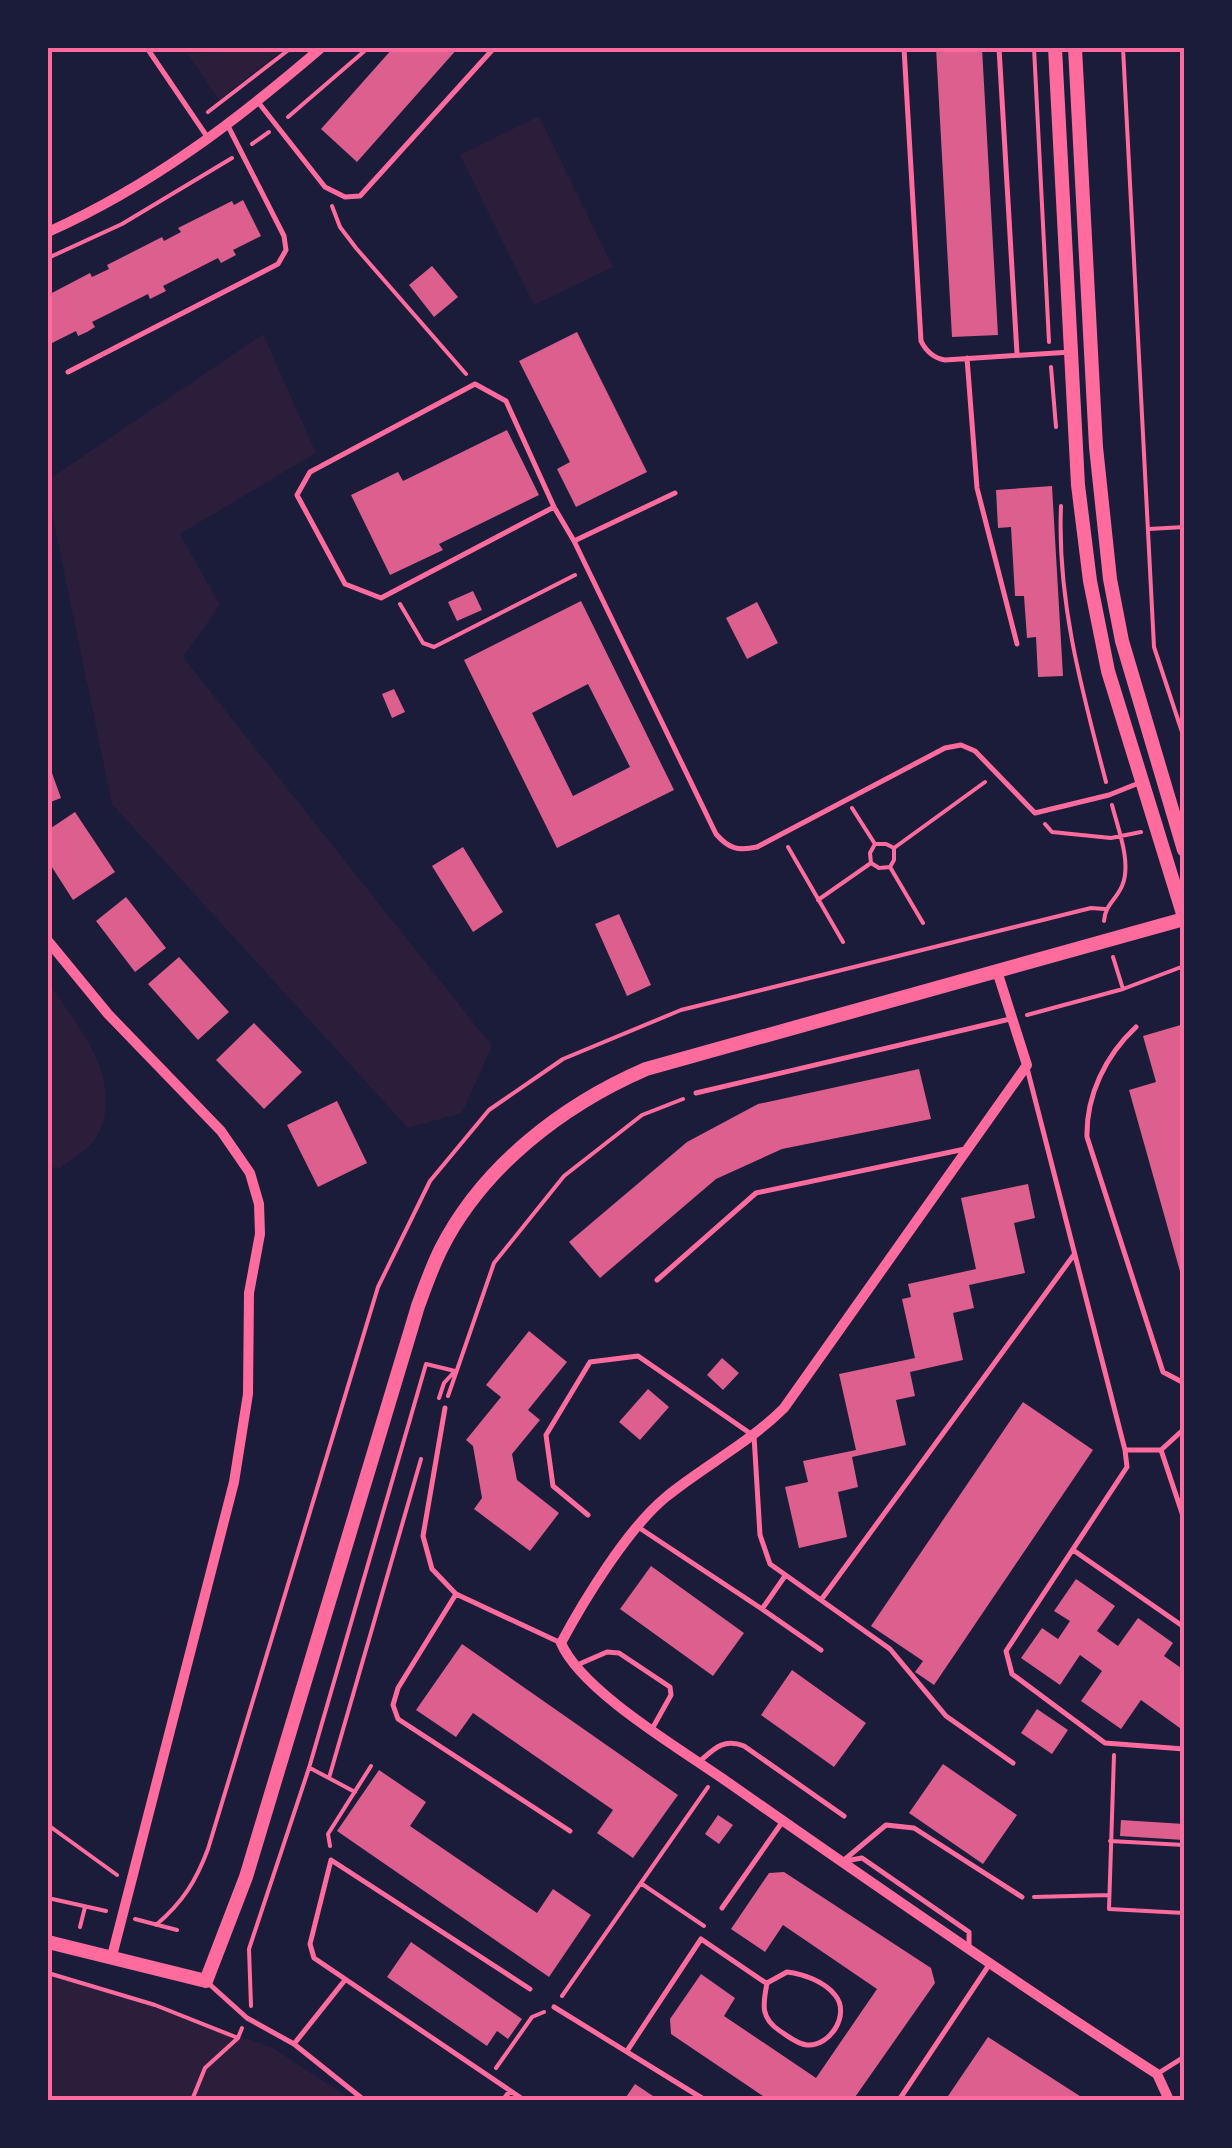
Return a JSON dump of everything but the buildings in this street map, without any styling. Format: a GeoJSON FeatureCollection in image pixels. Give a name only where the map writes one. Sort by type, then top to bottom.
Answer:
{"type":"FeatureCollection","features":[{"type":"Feature","properties":{"kind":"main road"},"geometry":{"type":"LineString","coordinates":[[48,1942],[206,1981],[246,1877],[418,1306],[442,1247],[470,1205],[509,1160],[556,1118],[598,1090],[693,1054],[1184,918],[1108,671],[1090,581],[1078,485],[1055,48]]}},
{"type":"Feature","properties":{"kind":"main road"},"geometry":{"type":"LineString","coordinates":[[1075,48],[1096,447],[1110,580],[1122,641],[1184,850]]}},
{"type":"Feature","properties":{"kind":"main road"},"geometry":{"type":"LineString","coordinates":[[1071,352],[1090,351]]}},
{"type":"Feature","properties":{"kind":"street"},"geometry":{"type":"LineString","coordinates":[[48,232],[121,196],[210,140],[322,48]]}},
{"type":"Feature","properties":{"kind":"street"},"geometry":{"type":"LineString","coordinates":[[48,940],[108,1014],[221,1132],[250,1173],[259,1204],[260,1234],[250,1293],[248,1394],[234,1482],[112,1956]]}},
{"type":"Feature","properties":{"kind":"street"},"geometry":{"type":"LineString","coordinates":[[997,972],[1018,1018],[1027,1065],[784,1408],[754,1436],[664,1499],[638,1527],[561,1643],[575,1666],[652,1729],[969,1952],[1156,2074],[1169,2100]]}},
{"type":"Feature","properties":{"kind":"lane"},"geometry":{"type":"LineString","coordinates":[[147,48],[210,140]]}},
{"type":"Feature","properties":{"kind":"lane"},"geometry":{"type":"LineString","coordinates":[[258,102],[325,188],[344,197],[365,194],[494,48]]}},
{"type":"Feature","properties":{"kind":"lane"},"geometry":{"type":"LineString","coordinates":[[904,48],[921,340],[930,354],[940,359],[1071,352]]}},
{"type":"Feature","properties":{"kind":"lane"},"geometry":{"type":"LineString","coordinates":[[999,48],[1017,355]]}},
{"type":"Feature","properties":{"kind":"lane"},"geometry":{"type":"LineString","coordinates":[[68,372],[278,264],[286,250],[284,236],[228,126]]}},
{"type":"Feature","properties":{"kind":"lane"},"geometry":{"type":"LineString","coordinates":[[967,358],[977,488],[1017,644]]}},
{"type":"Feature","properties":{"kind":"lane"},"geometry":{"type":"LineString","coordinates":[[554,507],[381,598],[345,584],[296,494],[310,472],[474,384],[506,401],[554,507],[588,568],[716,834],[727,846],[742,850],[758,847],[945,748],[961,745],[975,751],[1035,813],[1109,795],[1140,782]]}},
{"type":"Feature","properties":{"kind":"lane"},"geometry":{"type":"LineString","coordinates":[[574,541],[675,493]]}},
{"type":"Feature","properties":{"kind":"lane"},"geometry":{"type":"LineString","coordinates":[[696,1093],[1018,1018]]}},
{"type":"Feature","properties":{"kind":"lane"},"geometry":{"type":"LineString","coordinates":[[1136,1026],[1112,1055],[1096,1086],[1087,1118],[1087,1137],[1163,1372],[1184,1382]]}},
{"type":"Feature","properties":{"kind":"lane"},"geometry":{"type":"LineString","coordinates":[[1027,1065],[1127,1467],[1006,1650],[1012,1674],[1105,1742],[1184,1749]]}},
{"type":"Feature","properties":{"kind":"lane"},"geometry":{"type":"LineString","coordinates":[[657,1280],[756,1193],[965,1149]]}},
{"type":"Feature","properties":{"kind":"lane"},"geometry":{"type":"LineString","coordinates":[[821,1600],[1075,1254]]}},
{"type":"Feature","properties":{"kind":"lane"},"geometry":{"type":"LineString","coordinates":[[588,1514],[553,1486],[546,1434],[590,1362],[638,1356],[754,1436],[760,1535],[770,1564],[890,1649],[946,1716],[1012,1762]]}},
{"type":"Feature","properties":{"kind":"lane"},"geometry":{"type":"LineString","coordinates":[[445,1408],[423,1536],[432,1570],[456,1594],[561,1643]]}},
{"type":"Feature","properties":{"kind":"lane"},"geometry":{"type":"LineString","coordinates":[[1125,1450],[1161,1450],[1184,1429]]}},
{"type":"Feature","properties":{"kind":"lane"},"geometry":{"type":"LineString","coordinates":[[1161,1450],[1184,1519]]}},
{"type":"Feature","properties":{"kind":"lane"},"geometry":{"type":"LineString","coordinates":[[638,1527],[821,1650]]}},
{"type":"Feature","properties":{"kind":"lane"},"geometry":{"type":"LineString","coordinates":[[1073,1550],[1184,1627]]}},
{"type":"Feature","properties":{"kind":"lane"},"geometry":{"type":"LineString","coordinates":[[762,1609],[785,1576]]}},
{"type":"Feature","properties":{"kind":"lane"},"geometry":{"type":"LineString","coordinates":[[456,1594],[398,1688],[393,1705],[398,1719],[570,1831]]}},
{"type":"Feature","properties":{"kind":"lane"},"geometry":{"type":"LineString","coordinates":[[575,1666],[607,1652],[619,1653],[670,1686],[671,1695],[652,1729]]}},
{"type":"Feature","properties":{"kind":"lane"},"geometry":{"type":"LineString","coordinates":[[699,1762],[718,1745],[732,1742],[744,1746],[844,1816]]}},
{"type":"Feature","properties":{"kind":"lane"},"geometry":{"type":"LineString","coordinates":[[722,1908],[783,1821]]}},
{"type":"Feature","properties":{"kind":"lane"},"geometry":{"type":"LineString","coordinates":[[842,1862],[886,1825],[914,1828],[1022,1897]]}},
{"type":"Feature","properties":{"kind":"lane"},"geometry":{"type":"LineString","coordinates":[[524,2100],[314,1958],[310,1944],[331,1860],[530,1989]]}},
{"type":"Feature","properties":{"kind":"lane"},"geometry":{"type":"LineString","coordinates":[[627,2050],[701,1940],[767,1983]]}},
{"type":"Feature","properties":{"kind":"lane"},"geometry":{"type":"LineString","coordinates":[[910,2100],[901,2098],[988,1965]]}},
{"type":"Feature","properties":{"kind":"lane"},"geometry":{"type":"LineString","coordinates":[[786,1972],[804,1974],[836,1996],[842,2011],[834,2032],[818,2045],[802,2045],[769,2024],[762,2009],[767,1983],[786,1972]]}},
{"type":"Feature","properties":{"kind":"lane"},"geometry":{"type":"LineString","coordinates":[[294,2044],[344,1980]]}},
{"type":"Feature","properties":{"kind":"lane"},"geometry":{"type":"LineString","coordinates":[[206,1981],[247,2018],[294,2044],[364,2100]]}},
{"type":"Feature","properties":{"kind":"lane"},"geometry":{"type":"LineString","coordinates":[[554,2007],[704,2100]]}},
{"type":"Feature","properties":{"kind":"lane"},"geometry":{"type":"LineString","coordinates":[[1156,2074],[1184,2055]]}},
{"type":"Feature","properties":{"kind":"lane"},"geometry":{"type":"LineString","coordinates":[[504,2100],[510,2091]]}},
{"type":"Feature","properties":{"kind":"path"},"geometry":{"type":"LineString","coordinates":[[197,121],[291,48]]}},
{"type":"Feature","properties":{"kind":"path"},"geometry":{"type":"LineString","coordinates":[[48,258],[169,198],[241,151],[277,126],[368,48]]}},
{"type":"Feature","properties":{"kind":"path"},"geometry":{"type":"LineString","coordinates":[[1034,48],[1049,343]]}},
{"type":"Feature","properties":{"kind":"path"},"geometry":{"type":"LineString","coordinates":[[1122,48],[1154,647],[1184,738]]}},
{"type":"Feature","properties":{"kind":"path"},"geometry":{"type":"LineString","coordinates":[[325,188],[340,227],[474,384]]}},
{"type":"Feature","properties":{"kind":"path"},"geometry":{"type":"LineString","coordinates":[[1051,372],[1056,428]]}},
{"type":"Feature","properties":{"kind":"path"},"geometry":{"type":"LineString","coordinates":[[1062,503],[1059,552],[1073,654],[1108,788]]}},
{"type":"Feature","properties":{"kind":"path"},"geometry":{"type":"LineString","coordinates":[[1148,529],[1184,526]]}},
{"type":"Feature","properties":{"kind":"path"},"geometry":{"type":"LineString","coordinates":[[393,591],[423,644],[434,647],[588,568]]}},
{"type":"Feature","properties":{"kind":"path"},"geometry":{"type":"LineString","coordinates":[[894,848],[997,773]]}},
{"type":"Feature","properties":{"kind":"path"},"geometry":{"type":"LineString","coordinates":[[846,800],[875,844]]}},
{"type":"Feature","properties":{"kind":"path"},"geometry":{"type":"LineString","coordinates":[[1104,921],[1105,909],[1120,891],[1125,877],[1110,800]]}},
{"type":"Feature","properties":{"kind":"path"},"geometry":{"type":"LineString","coordinates":[[1035,813],[1052,832],[1120,837],[1144,831]]}},
{"type":"Feature","properties":{"kind":"path"},"geometry":{"type":"LineString","coordinates":[[781,834],[842,942]]}},
{"type":"Feature","properties":{"kind":"path"},"geometry":{"type":"LineString","coordinates":[[875,844],[894,848]]}},
{"type":"Feature","properties":{"kind":"path"},"geometry":{"type":"LineString","coordinates":[[870,863],[875,844]]}},
{"type":"Feature","properties":{"kind":"path"},"geometry":{"type":"LineString","coordinates":[[890,867],[894,848]]}},
{"type":"Feature","properties":{"kind":"path"},"geometry":{"type":"LineString","coordinates":[[818,900],[870,863]]}},
{"type":"Feature","properties":{"kind":"path"},"geometry":{"type":"LineString","coordinates":[[870,863],[879,868],[890,867]]}},
{"type":"Feature","properties":{"kind":"path"},"geometry":{"type":"LineString","coordinates":[[890,867],[924,923]]}},
{"type":"Feature","properties":{"kind":"path"},"geometry":{"type":"LineString","coordinates":[[156,1925],[194,1885],[208,1848],[378,1287],[430,1182],[490,1110],[563,1060],[682,1010],[1090,908],[1105,909]]}},
{"type":"Feature","properties":{"kind":"path"},"geometry":{"type":"LineString","coordinates":[[1113,956],[1122,989]]}},
{"type":"Feature","properties":{"kind":"path"},"geometry":{"type":"LineString","coordinates":[[1018,1018],[1122,989],[1184,966]]}},
{"type":"Feature","properties":{"kind":"path"},"geometry":{"type":"LineString","coordinates":[[445,1408],[494,1263],[564,1176],[642,1115],[696,1093]]}},
{"type":"Feature","properties":{"kind":"path"},"geometry":{"type":"LineString","coordinates":[[251,2009],[248,1948],[309,1768],[426,1364],[455,1371]]}},
{"type":"Feature","properties":{"kind":"path"},"geometry":{"type":"LineString","coordinates":[[438,1402],[444,1383],[455,1371]]}},
{"type":"Feature","properties":{"kind":"path"},"geometry":{"type":"LineString","coordinates":[[329,1778],[422,1458]]}},
{"type":"Feature","properties":{"kind":"path"},"geometry":{"type":"LineString","coordinates":[[1114,1750],[1109,1909],[1184,1913]]}},
{"type":"Feature","properties":{"kind":"path"},"geometry":{"type":"LineString","coordinates":[[331,1860],[328,1834],[371,1766]]}},
{"type":"Feature","properties":{"kind":"path"},"geometry":{"type":"LineString","coordinates":[[309,1768],[354,1792]]}},
{"type":"Feature","properties":{"kind":"path"},"geometry":{"type":"LineString","coordinates":[[554,2007],[717,1774]]}},
{"type":"Feature","properties":{"kind":"path"},"geometry":{"type":"LineString","coordinates":[[48,1825],[130,1884]]}},
{"type":"Feature","properties":{"kind":"path"},"geometry":{"type":"LineString","coordinates":[[1110,1841],[1184,1845]]}},
{"type":"Feature","properties":{"kind":"path"},"geometry":{"type":"LineString","coordinates":[[640,1883],[708,1928],[701,1940]]}},
{"type":"Feature","properties":{"kind":"path"},"geometry":{"type":"LineString","coordinates":[[1022,1897],[1109,1895]]}},
{"type":"Feature","properties":{"kind":"path"},"geometry":{"type":"LineString","coordinates":[[48,1898],[112,1913]]}},
{"type":"Feature","properties":{"kind":"path"},"geometry":{"type":"LineString","coordinates":[[80,1926],[86,1906]]}},
{"type":"Feature","properties":{"kind":"path"},"geometry":{"type":"LineString","coordinates":[[129,1918],[177,1930]]}},
{"type":"Feature","properties":{"kind":"path"},"geometry":{"type":"LineString","coordinates":[[239,1945],[248,1948]]}},
{"type":"Feature","properties":{"kind":"path"},"geometry":{"type":"LineString","coordinates":[[48,1973],[155,2005],[238,2038],[205,2068],[192,2100]]}},
{"type":"Feature","properties":{"kind":"path"},"geometry":{"type":"LineString","coordinates":[[501,2060],[532,2017]]}},
{"type":"Feature","properties":{"kind":"shaded area"},"geometry":{"type":"Polygon","coordinates":[[[285,48],[219,100],[188,54],[285,48]]]}},
{"type":"Feature","properties":{"kind":"shaded area"},"geometry":{"type":"Polygon","coordinates":[[[539,116],[613,267],[534,305],[460,155],[539,116]]]}},
{"type":"Feature","properties":{"kind":"shaded area"},"geometry":{"type":"Polygon","coordinates":[[[263,334],[316,453],[180,534],[220,605],[183,657],[492,1046],[462,1113],[408,1128],[112,804],[48,494],[48,480],[263,334]]]}},
{"type":"Feature","properties":{"kind":"shaded area"},"geometry":{"type":"Polygon","coordinates":[[[48,982],[95,1055],[106,1096],[96,1138],[61,1168],[48,1167],[48,982]]]}},
{"type":"Feature","properties":{"kind":"shaded area"},"geometry":{"type":"Polygon","coordinates":[[[48,1973],[155,2005],[273,2048],[352,2100],[48,2100],[48,1973]]]}}]}
